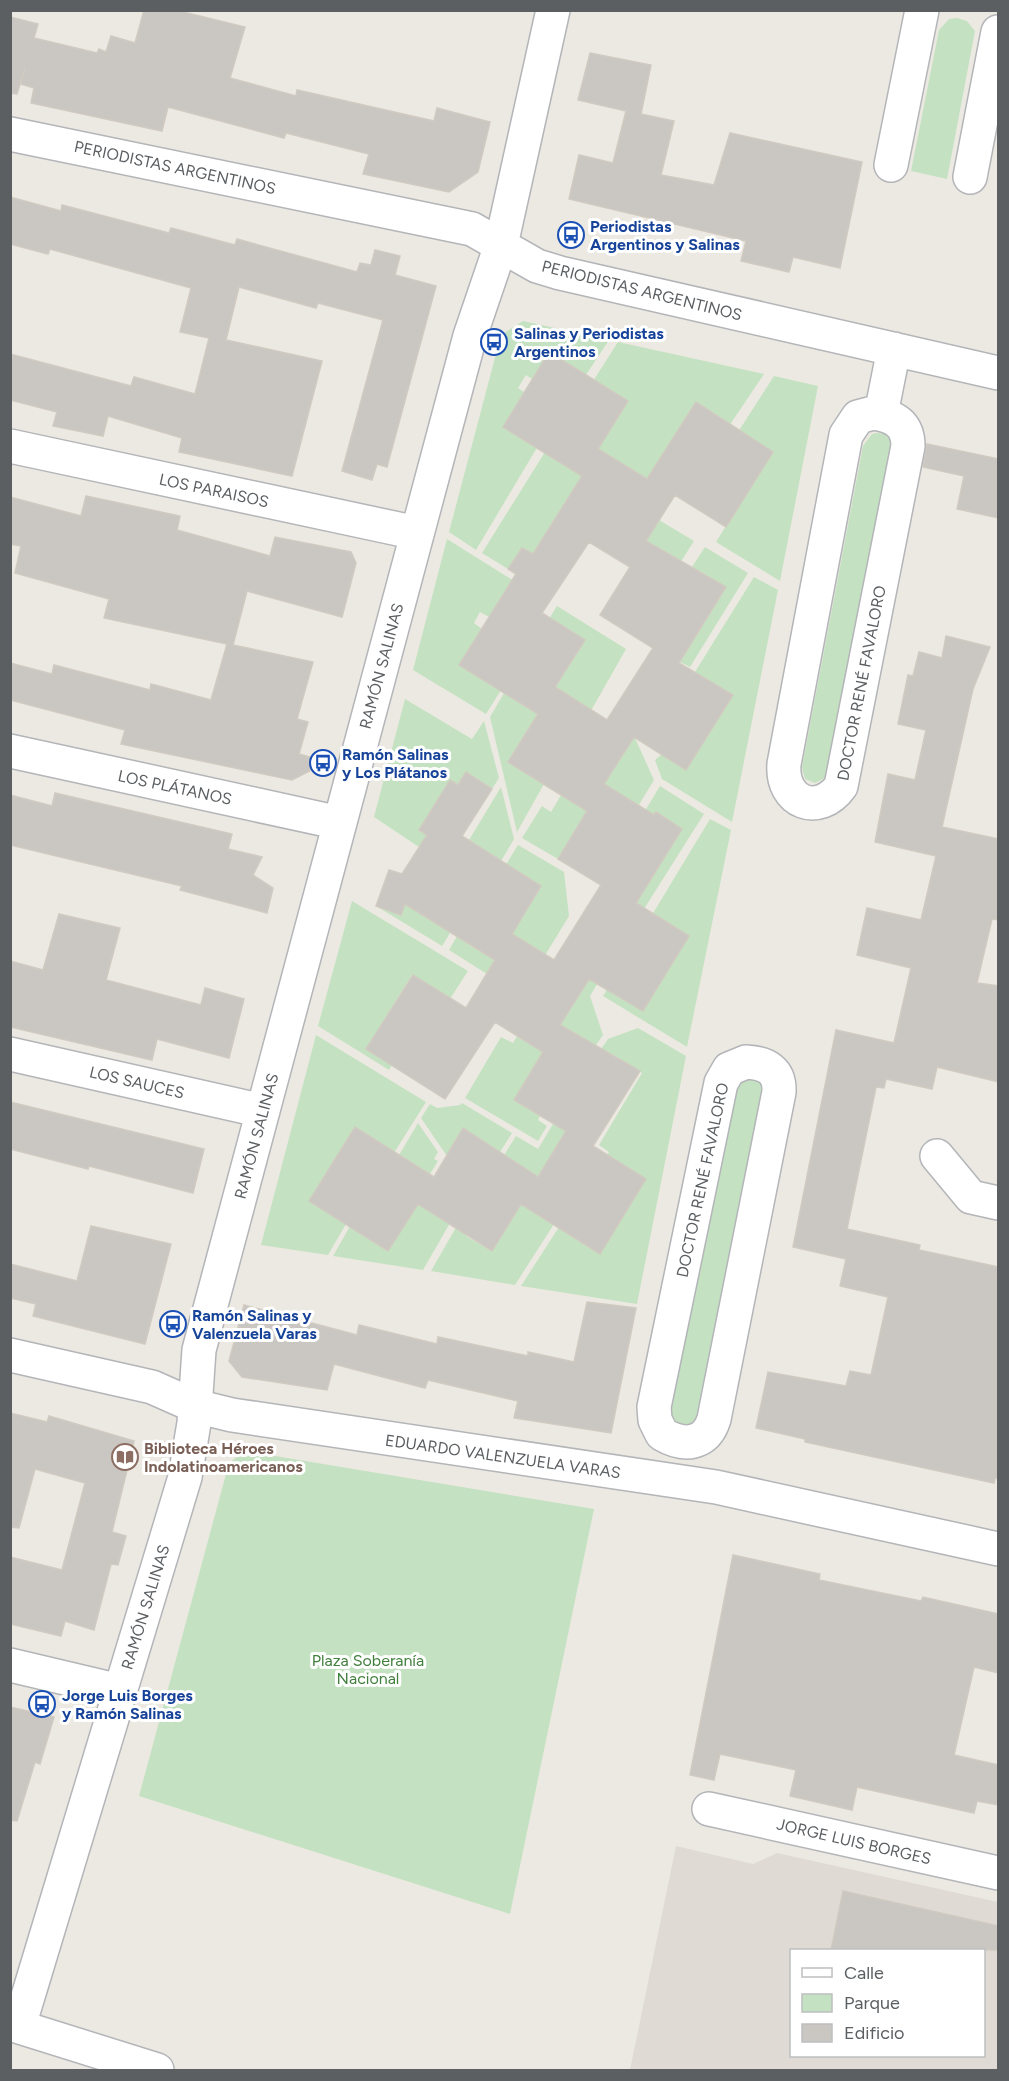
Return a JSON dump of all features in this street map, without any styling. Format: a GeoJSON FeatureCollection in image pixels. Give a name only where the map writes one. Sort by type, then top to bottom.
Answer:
{"type":"FeatureCollection","features":[{"type":"Feature","properties":{"kind":"street","name":"RAMÓN SALINAS"},"geometry":{"type":"LineString","coordinates":[[15,2025],[120,1691],[184,1477],[195,1406],[199,1350],[470,336],[501,245],[553,10]]}},
{"type":"Feature","properties":{"kind":"street"},"geometry":{"type":"LineString","coordinates":[[891,165],[922,10]]}},
{"type":"Feature","properties":{"kind":"street"},"geometry":{"type":"LineString","coordinates":[[970,177],[999,32]]}},
{"type":"Feature","properties":{"kind":"street","name":"PERIODISTAS ARGENTINOS"},"geometry":{"type":"LineString","coordinates":[[10,134],[455,224],[485,234],[537,266],[560,273],[999,373]]}},
{"type":"Feature","properties":{"kind":"street"},"geometry":{"type":"LineString","coordinates":[[881,414],[894,349]]}},
{"type":"Feature","properties":{"kind":"street","name":"DOCTOR RENÉ FAVALORO"},"geometry":{"type":"LineString","coordinates":[[867,414],[881,414],[899,422],[906,429],[908,446],[841,786],[834,796],[810,803],[795,799],[786,789],[783,777],[784,764],[846,435],[858,417],[867,414]]}},
{"type":"Feature","properties":{"kind":"street","name":"LOS PARAISOS"},"geometry":{"type":"LineString","coordinates":[[10,446],[417,533]]}},
{"type":"Feature","properties":{"kind":"street","name":"LOS PLÁTANOS"},"geometry":{"type":"LineString","coordinates":[[10,751],[340,823]]}},
{"type":"Feature","properties":{"kind":"street","name":"LOS SAUCES"},"geometry":{"type":"LineString","coordinates":[[10,1054],[263,1111]]}},
{"type":"Feature","properties":{"kind":"street","name":"DOCTOR RENÉ FAVALORO"},"geometry":{"type":"LineString","coordinates":[[756,1063],[776,1072],[780,1081],[779,1092],[717,1407],[711,1430],[703,1439],[696,1442],[679,1441],[662,1434],[655,1420],[654,1407],[721,1083],[735,1064],[756,1063]]}},
{"type":"Feature","properties":{"kind":"street"},"geometry":{"type":"LineString","coordinates":[[937,1156],[971,1197],[999,1203]]}},
{"type":"Feature","properties":{"kind":"street","name":"EDUARDO VALENZUELA VARAS"},"geometry":{"type":"LineString","coordinates":[[10,1355],[152,1387],[195,1406],[232,1415],[716,1487],[999,1549]]}},
{"type":"Feature","properties":{"kind":"street"},"geometry":{"type":"LineString","coordinates":[[672,1480],[679,1441]]}},
{"type":"Feature","properties":{"kind":"street"},"geometry":{"type":"LineString","coordinates":[[10,1665],[120,1691]]}},
{"type":"Feature","properties":{"kind":"street","name":"JORGE LUIS BORGES"},"geometry":{"type":"LineString","coordinates":[[709,1809],[999,1874]]}},
{"type":"Feature","properties":{"kind":"street"},"geometry":{"type":"LineString","coordinates":[[15,2025],[157,2070]]}},
{"type":"Feature","properties":{"kind":"shaded area"},"geometry":{"type":"Polygon","coordinates":[[[676,1846],[753,1864],[777,1853],[998,1902],[998,2070],[630,2070],[676,1846]]]}},
{"type":"Feature","properties":{"kind":"green space"},"geometry":{"type":"Polygon","coordinates":[[[957,18],[967,21],[975,31],[947,179],[911,171],[939,30],[949,19],[957,18]]]}},
{"type":"Feature","properties":{"kind":"green space"},"geometry":{"type":"Polygon","coordinates":[[[523,321],[609,340],[578,387],[575,368],[549,352],[532,379],[526,375],[518,388],[524,392],[503,427],[529,442],[544,436],[476,550],[449,532],[501,335],[523,321]]]}},
{"type":"Feature","properties":{"kind":"green space"},"geometry":{"type":"Polygon","coordinates":[[[618,342],[764,374],[723,435],[722,418],[696,402],[648,479],[598,449],[628,401],[586,392],[618,342]]]}},
{"type":"Feature","properties":{"kind":"green space"},"geometry":{"type":"Polygon","coordinates":[[[774,376],[818,386],[780,581],[716,542],[772,452],[731,443],[774,376]]]}},
{"type":"Feature","properties":{"kind":"green space"},"geometry":{"type":"Polygon","coordinates":[[[872,434],[884,434],[893,442],[827,777],[815,783],[805,779],[802,767],[863,446],[872,434]]]}},
{"type":"Feature","properties":{"kind":"green space"},"geometry":{"type":"Polygon","coordinates":[[[545,452],[582,476],[552,523],[578,539],[567,575],[522,548],[508,569],[482,553],[545,452]]]}},
{"type":"Feature","properties":{"kind":"green space"},"geometry":{"type":"Polygon","coordinates":[[[659,520],[694,541],[673,574],[672,556],[646,541],[659,520]]]}},
{"type":"Feature","properties":{"kind":"green space"},"geometry":{"type":"Polygon","coordinates":[[[447,539],[546,601],[506,591],[489,617],[480,612],[474,623],[482,629],[508,679],[486,714],[413,670],[447,539]]]}},
{"type":"Feature","properties":{"kind":"green space"},"geometry":{"type":"Polygon","coordinates":[[[705,547],[748,573],[690,667],[680,662],[726,588],[700,571],[692,583],[684,579],[705,547]]]}},
{"type":"Feature","properties":{"kind":"green space"},"geometry":{"type":"Polygon","coordinates":[[[754,577],[778,590],[732,822],[662,779],[655,760],[732,695],[695,672],[754,577]]]}},
{"type":"Feature","properties":{"kind":"green space"},"geometry":{"type":"Polygon","coordinates":[[[557,606],[626,649],[584,723],[555,687],[584,640],[542,630],[557,606]]]}},
{"type":"Feature","properties":{"kind":"green space"},"geometry":{"type":"Polygon","coordinates":[[[511,681],[520,686],[512,698],[538,714],[509,762],[544,784],[517,832],[490,717],[511,681]]]}},
{"type":"Feature","properties":{"kind":"green space"},"geometry":{"type":"Polygon","coordinates":[[[405,699],[472,739],[484,721],[499,778],[492,789],[466,773],[458,785],[450,780],[419,830],[427,835],[419,847],[374,817],[405,699]]]}},
{"type":"Feature","properties":{"kind":"green space"},"geometry":{"type":"Polygon","coordinates":[[[634,736],[654,780],[631,818],[623,813],[630,800],[604,784],[634,736]]]}},
{"type":"Feature","properties":{"kind":"green space"},"geometry":{"type":"Polygon","coordinates":[[[660,786],[704,814],[637,920],[628,915],[682,829],[656,813],[649,824],[640,819],[660,786]]]}},
{"type":"Feature","properties":{"kind":"green space"},"geometry":{"type":"Polygon","coordinates":[[[501,787],[514,839],[494,873],[481,865],[488,852],[469,840],[501,787]]]}},
{"type":"Feature","properties":{"kind":"green space"},"geometry":{"type":"Polygon","coordinates":[[[561,795],[587,811],[558,859],[522,838],[542,806],[551,812],[561,795]]]}},
{"type":"Feature","properties":{"kind":"green space"},"geometry":{"type":"Polygon","coordinates":[[[710,819],[731,830],[687,1047],[603,996],[710,819]]]}},
{"type":"Feature","properties":{"kind":"green space"},"geometry":{"type":"Polygon","coordinates":[[[518,845],[564,872],[569,916],[538,967],[538,950],[511,933],[541,886],[515,870],[499,876],[518,845]]]}},
{"type":"Feature","properties":{"kind":"green space"},"geometry":{"type":"Polygon","coordinates":[[[414,878],[416,911],[442,927],[449,915],[458,920],[442,946],[376,906],[401,915],[414,878]]]}},
{"type":"Feature","properties":{"kind":"green space"},"geometry":{"type":"Polygon","coordinates":[[[352,901],[468,971],[446,1005],[439,991],[412,975],[366,1049],[392,1065],[389,1070],[318,1026],[352,901]]]}},
{"type":"Feature","properties":{"kind":"green space"},"geometry":{"type":"Polygon","coordinates":[[[464,924],[476,932],[469,945],[495,960],[487,974],[449,950],[464,924]]]}},
{"type":"Feature","properties":{"kind":"green space"},"geometry":{"type":"Polygon","coordinates":[[[597,966],[605,971],[590,996],[603,1035],[587,1058],[560,1025],[597,966]]]}},
{"type":"Feature","properties":{"kind":"green space"},"geometry":{"type":"Polygon","coordinates":[[[638,1028],[686,1056],[637,1304],[521,1286],[559,1227],[646,1179],[620,1163],[612,1175],[589,1183],[609,1152],[599,1145],[642,1073],[614,1055],[606,1067],[594,1059],[608,1039],[638,1028]]]}},
{"type":"Feature","properties":{"kind":"green space"},"geometry":{"type":"Polygon","coordinates":[[[316,1035],[426,1102],[387,1164],[381,1143],[355,1127],[309,1201],[335,1217],[353,1212],[328,1255],[261,1245],[316,1035]]]}},
{"type":"Feature","properties":{"kind":"green space"},"geometry":{"type":"Polygon","coordinates":[[[517,1036],[543,1052],[514,1100],[540,1116],[538,1120],[547,1126],[538,1141],[465,1098],[501,1037],[513,1043],[517,1036]]]}},
{"type":"Feature","properties":{"kind":"green space"},"geometry":{"type":"Polygon","coordinates":[[[745,1075],[765,1082],[698,1423],[682,1432],[668,1415],[739,1082],[745,1075]]]}},
{"type":"Feature","properties":{"kind":"green space"},"geometry":{"type":"Polygon","coordinates":[[[462,1103],[512,1133],[493,1163],[489,1145],[463,1129],[447,1156],[421,1118],[430,1104],[437,1108],[462,1103]]]}},
{"type":"Feature","properties":{"kind":"green space"},"geometry":{"type":"Polygon","coordinates":[[[562,1109],[575,1117],[538,1177],[496,1168],[516,1136],[538,1149],[562,1109]]]}},
{"type":"Feature","properties":{"kind":"green space"},"geometry":{"type":"Polygon","coordinates":[[[418,1123],[438,1152],[434,1159],[438,1161],[430,1174],[408,1160],[400,1172],[392,1167],[418,1123]]]}},
{"type":"Feature","properties":{"kind":"green space"},"geometry":{"type":"Polygon","coordinates":[[[368,1195],[369,1222],[362,1235],[387,1251],[417,1203],[450,1223],[423,1270],[333,1256],[368,1195]]]}},
{"type":"Feature","properties":{"kind":"green space"},"geometry":{"type":"Polygon","coordinates":[[[521,1204],[554,1224],[515,1285],[431,1271],[462,1217],[473,1223],[466,1236],[491,1251],[521,1204]]]}},
{"type":"Feature","properties":{"kind":"green space","name":"Plaza Soberanía Nacional"},"geometry":{"type":"Polygon","coordinates":[[[245,1451],[594,1509],[510,1914],[139,1796],[229,1463],[245,1451]]]}},
{"type":"Feature","properties":{"kind":"building"},"geometry":{"type":"Polygon","coordinates":[[[144,10],[175,10],[245,27],[230,78],[296,96],[297,90],[434,121],[437,108],[490,122],[478,172],[449,192],[363,174],[369,154],[286,133],[284,138],[168,107],[162,131],[31,103],[34,88],[21,84],[25,68],[17,94],[10,93],[10,17],[38,24],[34,38],[97,53],[99,49],[106,52],[111,36],[135,43],[144,10]]]}},
{"type":"Feature","properties":{"kind":"building"},"geometry":{"type":"Polygon","coordinates":[[[590,53],[651,65],[641,114],[674,121],[661,175],[714,185],[730,133],[862,162],[840,268],[793,257],[789,272],[741,261],[746,241],[569,199],[579,155],[613,163],[626,111],[578,100],[590,53]]]}},
{"type":"Feature","properties":{"kind":"building"},"geometry":{"type":"Polygon","coordinates":[[[10,197],[61,211],[62,205],[169,233],[171,228],[235,245],[237,239],[357,272],[360,263],[371,265],[375,250],[400,256],[395,275],[436,286],[387,467],[377,464],[372,480],[342,471],[383,320],[318,303],[316,308],[239,287],[226,340],[322,361],[292,476],[179,452],[182,438],[108,416],[103,436],[53,426],[57,412],[10,400],[10,354],[131,386],[134,377],[195,394],[209,338],[180,332],[191,288],[50,249],[48,254],[10,244],[10,197]]]}},
{"type":"Feature","properties":{"kind":"building"},"geometry":{"type":"Polygon","coordinates":[[[549,352],[628,401],[598,449],[647,479],[696,402],[773,452],[726,527],[675,495],[646,541],[726,587],[679,663],[733,695],[686,770],[634,737],[604,784],[654,815],[656,812],[682,829],[636,903],[689,936],[643,1011],[589,979],[560,1025],[640,1071],[593,1146],[646,1179],[600,1254],[521,1204],[492,1251],[418,1204],[388,1251],[309,1201],[355,1127],[434,1177],[463,1128],[538,1177],[566,1131],[514,1100],[543,1052],[495,1022],[445,1099],[366,1049],[413,975],[466,1008],[495,960],[405,904],[401,915],[376,906],[389,870],[402,874],[427,835],[419,830],[450,780],[458,785],[466,772],[492,789],[462,836],[541,886],[512,934],[554,960],[601,885],[558,859],[587,811],[508,762],[538,714],[459,665],[516,574],[508,569],[522,548],[533,554],[582,476],[503,427],[549,352]],[[589,542],[542,613],[585,640],[555,687],[607,720],[653,648],[600,615],[630,567],[589,542]]]}},
{"type":"Feature","properties":{"kind":"building"},"geometry":{"type":"Polygon","coordinates":[[[927,444],[999,459],[999,518],[957,509],[964,476],[923,467],[927,444]]]}},
{"type":"Feature","properties":{"kind":"building"},"geometry":{"type":"Polygon","coordinates":[[[86,496],[180,516],[177,530],[270,556],[275,537],[351,552],[356,563],[342,617],[247,591],[233,645],[313,662],[297,719],[308,722],[299,754],[327,762],[292,780],[121,744],[125,730],[10,700],[10,663],[52,674],[54,665],[150,690],[151,684],[211,700],[227,644],[104,618],[109,599],[15,573],[21,546],[10,544],[10,497],[81,516],[86,496]]]}},
{"type":"Feature","properties":{"kind":"building"},"geometry":{"type":"Polygon","coordinates":[[[946,636],[990,647],[973,689],[942,827],[999,839],[999,920],[992,919],[977,983],[999,986],[999,1082],[937,1067],[932,1089],[886,1079],[884,1088],[876,1087],[847,1229],[920,1245],[919,1250],[999,1267],[999,1479],[995,1478],[994,1483],[805,1442],[805,1439],[756,1428],[768,1372],[846,1386],[850,1371],[871,1375],[888,1297],[840,1286],[846,1259],[793,1247],[836,1030],[894,1043],[911,968],[857,955],[867,908],[921,920],[936,856],[875,842],[888,774],[915,780],[926,730],[898,724],[908,675],[913,676],[919,652],[942,658],[946,636]]]}},
{"type":"Feature","properties":{"kind":"building"},"geometry":{"type":"Polygon","coordinates":[[[55,793],[232,834],[228,849],[262,857],[253,875],[273,888],[267,913],[180,890],[182,886],[10,845],[10,795],[52,806],[55,793]]]}},
{"type":"Feature","properties":{"kind":"building"},"geometry":{"type":"Polygon","coordinates":[[[59,914],[120,928],[106,980],[201,1005],[205,988],[244,999],[229,1058],[157,1039],[152,1060],[10,1027],[10,961],[43,970],[59,914]]]}},
{"type":"Feature","properties":{"kind":"building"},"geometry":{"type":"Polygon","coordinates":[[[10,1102],[204,1149],[193,1193],[89,1166],[88,1169],[10,1149],[10,1102]]]}},
{"type":"Feature","properties":{"kind":"building"},"geometry":{"type":"Polygon","coordinates":[[[91,1226],[171,1244],[145,1344],[33,1316],[36,1304],[10,1298],[10,1264],[77,1281],[91,1226]]]}},
{"type":"Feature","properties":{"kind":"building"},"geometry":{"type":"Polygon","coordinates":[[[587,1302],[636,1308],[611,1433],[514,1418],[518,1401],[428,1380],[425,1388],[334,1364],[327,1390],[242,1377],[229,1361],[244,1305],[357,1335],[359,1325],[437,1344],[438,1337],[528,1356],[528,1352],[574,1362],[587,1302]]]}},
{"type":"Feature","properties":{"kind":"building"},"geometry":{"type":"Polygon","coordinates":[[[10,1413],[47,1422],[49,1416],[134,1441],[112,1532],[126,1536],[118,1565],[111,1564],[94,1630],[65,1621],[61,1636],[10,1624],[10,1557],[62,1570],[85,1483],[35,1469],[19,1528],[10,1527],[10,1413]]]}},
{"type":"Feature","properties":{"kind":"building"},"geometry":{"type":"Polygon","coordinates":[[[733,1555],[820,1574],[819,1580],[921,1601],[923,1597],[999,1614],[999,1673],[974,1667],[954,1755],[999,1765],[999,1805],[977,1801],[974,1813],[857,1787],[852,1810],[790,1796],[796,1770],[720,1754],[714,1780],[690,1775],[733,1555]]]}},
{"type":"Feature","properties":{"kind":"building"},"geometry":{"type":"Polygon","coordinates":[[[10,1707],[54,1717],[40,1764],[35,1762],[17,1821],[10,1820],[10,1707]]]}},
{"type":"Feature","properties":{"kind":"building"},"geometry":{"type":"Polygon","coordinates":[[[843,1891],[999,1926],[999,1950],[831,1949],[843,1891]]]}},
{"type":"Feature","properties":{"kind":"place","name":"Periodistas Argentinos y Salinas"},"geometry":{"type":"Point","coordinates":[571,235]}},
{"type":"Feature","properties":{"kind":"place","name":"Salinas y Periodistas Argentinos"},"geometry":{"type":"Point","coordinates":[494,342]}},
{"type":"Feature","properties":{"kind":"place","name":"Ramón Salinas y Los Plátanos"},"geometry":{"type":"Point","coordinates":[323,763]}},
{"type":"Feature","properties":{"kind":"place","name":"Ramón Salinas y Valenzuela Varas"},"geometry":{"type":"Point","coordinates":[173,1324]}},
{"type":"Feature","properties":{"kind":"place","name":"Biblioteca Héroes Indolatinoamericanos"},"geometry":{"type":"Point","coordinates":[125,1457]}},
{"type":"Feature","properties":{"kind":"place","name":"Jorge Luis Borges y Ramón Salinas"},"geometry":{"type":"Point","coordinates":[42,1704]}}]}
